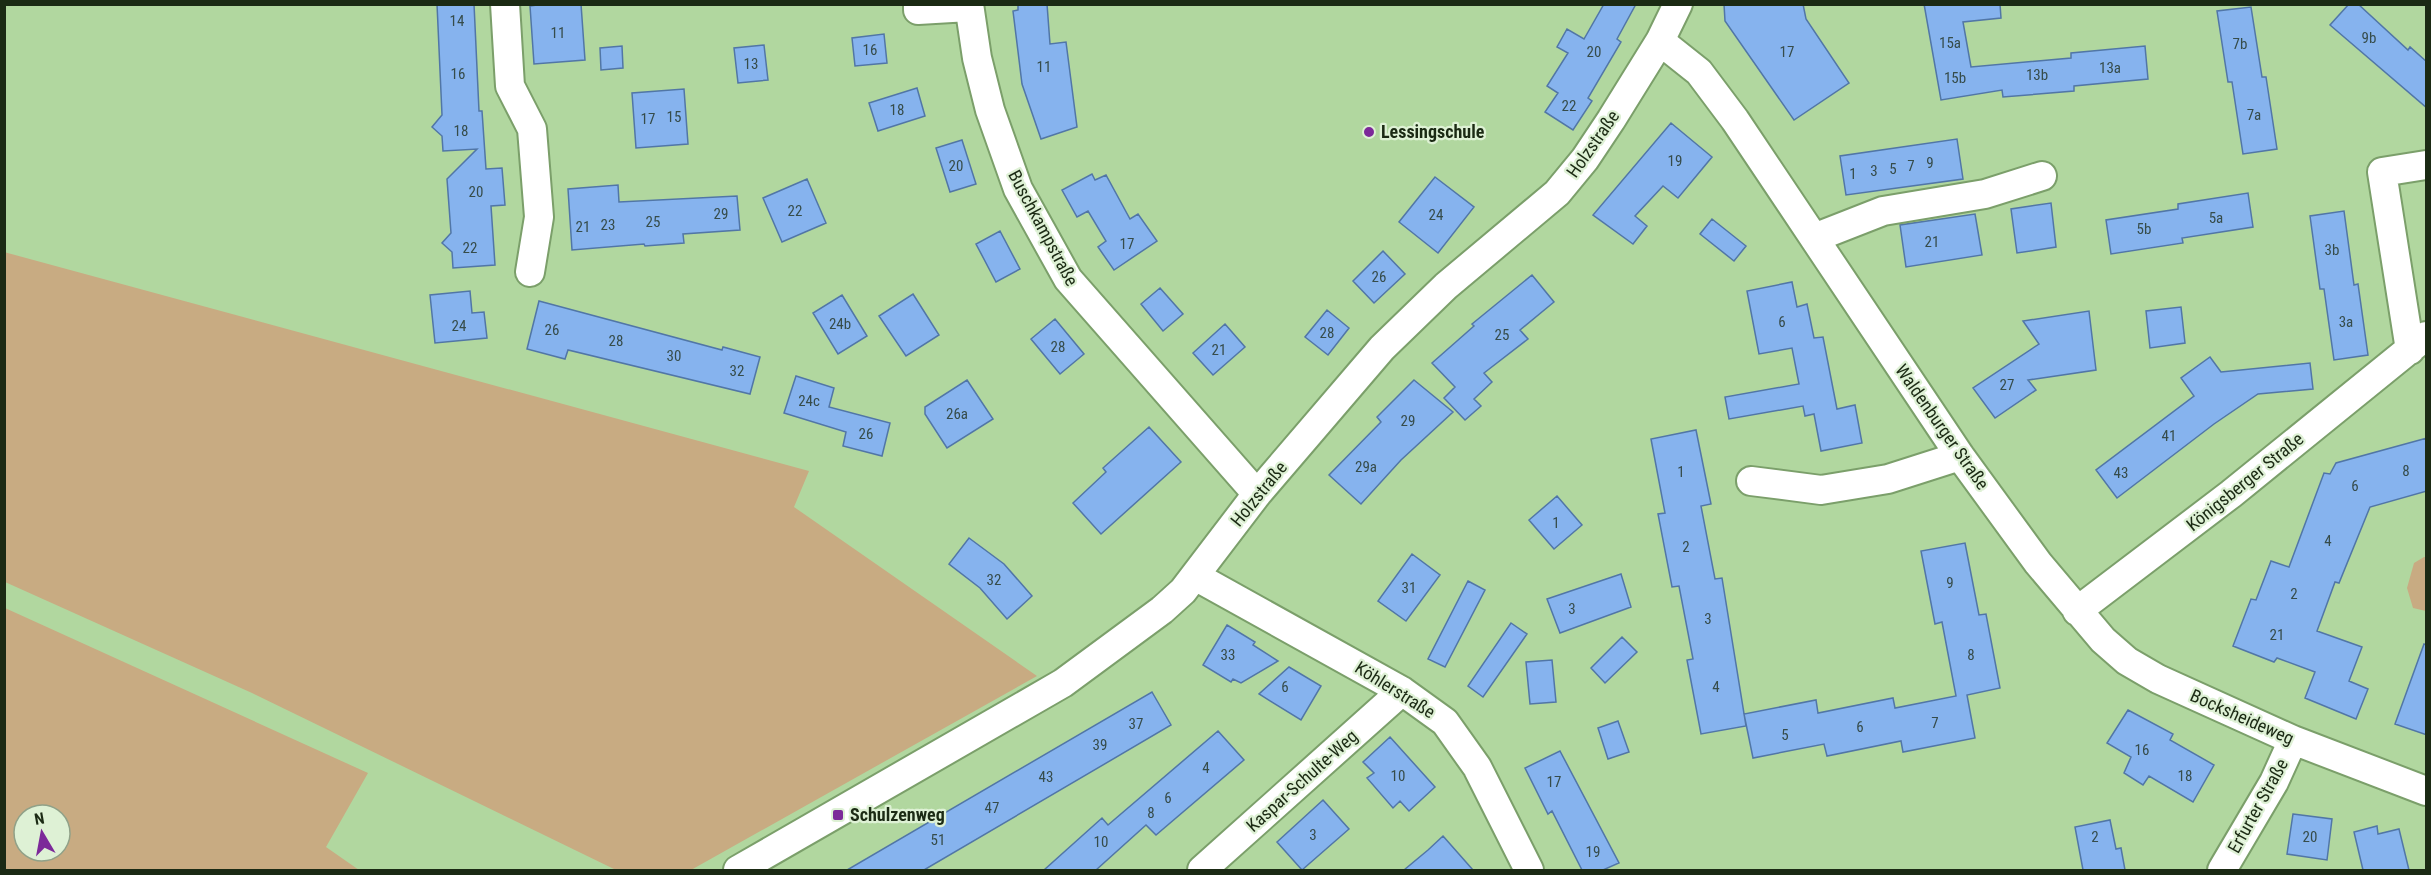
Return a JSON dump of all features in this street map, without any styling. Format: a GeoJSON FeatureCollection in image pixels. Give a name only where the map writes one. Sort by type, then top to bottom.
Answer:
{"type":"FeatureCollection","features":[{"type":"Feature","properties":{"kind":"street"},"geometry":{"type":"LineString","coordinates":[[504,4],[510,86],[532,129],[539,217],[530,272]]}},
{"type":"Feature","properties":{"kind":"street","name":"Buschkampstraße"},"geometry":{"type":"LineString","coordinates":[[918,4],[918,10],[969,6],[977,58],[990,110],[1018,189],[1068,279],[1257,494]]}},
{"type":"Feature","properties":{"kind":"street","name":"Holzstraße"},"geometry":{"type":"LineString","coordinates":[[738,870],[1063,682],[1135,632],[1169,604],[1195,576],[1257,494],[1382,348],[1446,286],[1557,193],[1585,159],[1660,40],[1678,4]]}},
{"type":"Feature","properties":{"kind":"street","name":"Waldenburger Straße"},"geometry":{"type":"LineString","coordinates":[[1660,40],[1699,72],[1736,120],[1959,456],[2038,563],[2078,611]]}},
{"type":"Feature","properties":{"kind":"street","name":"Königsberger Straße"},"geometry":{"type":"LineString","coordinates":[[2078,611],[2170,542],[2418,343],[2382,172],[2427,165]]}},
{"type":"Feature","properties":{"kind":"street"},"geometry":{"type":"LineString","coordinates":[[1814,238],[1883,211],[1985,194],[2042,177]]}},
{"type":"Feature","properties":{"kind":"street"},"geometry":{"type":"LineString","coordinates":[[1751,481],[1821,490],[1888,479],[1959,456]]}},
{"type":"Feature","properties":{"kind":"street","name":"Köhlerstraße"},"geometry":{"type":"LineString","coordinates":[[1195,576],[1402,691],[1445,722],[1477,767],[1529,870]]}},
{"type":"Feature","properties":{"kind":"street","name":"Bocksheideweg"},"geometry":{"type":"LineString","coordinates":[[2078,611],[2127,661],[2158,679],[2293,740],[2427,791]]}},
{"type":"Feature","properties":{"kind":"street","name":"Kaspar-Schulte-Weg"},"geometry":{"type":"LineString","coordinates":[[1202,870],[1402,691]]}},
{"type":"Feature","properties":{"kind":"street","name":"Erfurter Straße"},"geometry":{"type":"LineString","coordinates":[[2222,870],[2274,782],[2293,740]]}},
{"type":"Feature","properties":{"kind":"shaded area"},"geometry":{"type":"Polygon","coordinates":[[[4,252],[809,471],[794,507],[1037,676],[691,870],[616,870],[252,693],[5,582],[4,252]]]}},
{"type":"Feature","properties":{"kind":"shaded area"},"geometry":{"type":"Polygon","coordinates":[[[2426,557],[2426,611],[2413,608],[2407,588],[2414,563],[2426,557]]]}},
{"type":"Feature","properties":{"kind":"shaded area"},"geometry":{"type":"Polygon","coordinates":[[[5,608],[368,773],[326,847],[359,870],[5,870],[5,608]]]}},
{"type":"Feature","properties":{"kind":"building"},"geometry":{"type":"Polygon","coordinates":[[[437,4],[474,4],[479,111],[482,111],[486,169],[502,168],[505,205],[491,206],[495,265],[453,268],[452,252],[442,243],[451,233],[447,179],[477,149],[443,151],[442,136],[432,127],[442,115],[437,4]]]}},
{"type":"Feature","properties":{"kind":"building"},"geometry":{"type":"Polygon","coordinates":[[[581,4],[585,60],[534,64],[530,6],[581,4]]]}},
{"type":"Feature","properties":{"kind":"building"},"geometry":{"type":"Polygon","coordinates":[[[1018,4],[1047,4],[1050,44],[1066,42],[1077,127],[1041,139],[1022,84],[1013,11],[1018,10],[1018,4]]]}},
{"type":"Feature","properties":{"kind":"building"},"geometry":{"type":"Polygon","coordinates":[[[1604,4],[1636,4],[1617,39],[1621,42],[1588,98],[1592,101],[1573,130],[1545,112],[1558,93],[1547,86],[1568,53],[1557,47],[1567,29],[1584,39],[1604,4]]]}},
{"type":"Feature","properties":{"kind":"building"},"geometry":{"type":"Polygon","coordinates":[[[1724,4],[1803,4],[1806,19],[1849,83],[1794,120],[1725,21],[1724,4]]]}},
{"type":"Feature","properties":{"kind":"building"},"geometry":{"type":"Polygon","coordinates":[[[1924,4],[2000,4],[2001,18],[1963,22],[1971,67],[2071,58],[2071,53],[2145,46],[2148,79],[2074,86],[2074,91],[2003,97],[2002,90],[1941,100],[1924,4]]]}},
{"type":"Feature","properties":{"kind":"building"},"geometry":{"type":"Polygon","coordinates":[[[2349,4],[2358,4],[2408,50],[2410,47],[2427,62],[2427,108],[2330,25],[2349,4]]]}},
{"type":"Feature","properties":{"kind":"building"},"geometry":{"type":"Polygon","coordinates":[[[2251,7],[2262,77],[2266,77],[2277,149],[2243,154],[2232,82],[2228,82],[2217,11],[2251,7]]]}},
{"type":"Feature","properties":{"kind":"building"},"geometry":{"type":"Polygon","coordinates":[[[884,34],[887,63],[855,66],[852,38],[884,34]]]}},
{"type":"Feature","properties":{"kind":"building"},"geometry":{"type":"Polygon","coordinates":[[[764,45],[768,80],[738,83],[734,48],[764,45]]]}},
{"type":"Feature","properties":{"kind":"building"},"geometry":{"type":"Polygon","coordinates":[[[622,46],[623,68],[601,70],[600,48],[622,46]]]}},
{"type":"Feature","properties":{"kind":"building"},"geometry":{"type":"Polygon","coordinates":[[[917,88],[925,116],[878,131],[869,103],[917,88]]]}},
{"type":"Feature","properties":{"kind":"building"},"geometry":{"type":"Polygon","coordinates":[[[684,89],[688,144],[636,148],[632,93],[684,89]]]}},
{"type":"Feature","properties":{"kind":"building"},"geometry":{"type":"Polygon","coordinates":[[[1671,123],[1712,157],[1678,198],[1663,186],[1635,216],[1647,226],[1633,244],[1593,215],[1671,123]]]}},
{"type":"Feature","properties":{"kind":"building"},"geometry":{"type":"Polygon","coordinates":[[[1957,139],[1963,179],[1846,195],[1840,156],[1957,139]]]}},
{"type":"Feature","properties":{"kind":"building"},"geometry":{"type":"Polygon","coordinates":[[[962,140],[976,184],[950,192],[936,148],[962,140]]]}},
{"type":"Feature","properties":{"kind":"building"},"geometry":{"type":"Polygon","coordinates":[[[1092,174],[1095,180],[1106,175],[1130,219],[1138,214],[1157,241],[1114,270],[1098,247],[1106,241],[1088,211],[1077,217],[1062,190],[1092,174]]]}},
{"type":"Feature","properties":{"kind":"building"},"geometry":{"type":"Polygon","coordinates":[[[1435,177],[1474,207],[1438,253],[1399,222],[1435,177]]]}},
{"type":"Feature","properties":{"kind":"building"},"geometry":{"type":"Polygon","coordinates":[[[807,179],[826,223],[782,242],[763,198],[807,179]]]}},
{"type":"Feature","properties":{"kind":"building"},"geometry":{"type":"Polygon","coordinates":[[[618,185],[619,202],[737,196],[740,230],[683,234],[684,243],[572,250],[568,189],[618,185]]]}},
{"type":"Feature","properties":{"kind":"building"},"geometry":{"type":"Polygon","coordinates":[[[2248,193],[2253,227],[2182,238],[2183,243],[2111,254],[2106,220],[2178,209],[2178,204],[2248,193]]]}},
{"type":"Feature","properties":{"kind":"building"},"geometry":{"type":"Polygon","coordinates":[[[2051,203],[2056,247],[2017,253],[2011,209],[2051,203]]]}},
{"type":"Feature","properties":{"kind":"building"},"geometry":{"type":"Polygon","coordinates":[[[2344,211],[2354,285],[2358,284],[2368,355],[2334,360],[2324,289],[2320,289],[2310,216],[2344,211]]]}},
{"type":"Feature","properties":{"kind":"building"},"geometry":{"type":"Polygon","coordinates":[[[1975,214],[1982,255],[1906,267],[1900,225],[1975,214]]]}},
{"type":"Feature","properties":{"kind":"building"},"geometry":{"type":"Polygon","coordinates":[[[1712,219],[1746,246],[1734,261],[1700,234],[1712,219]]]}},
{"type":"Feature","properties":{"kind":"building"},"geometry":{"type":"Polygon","coordinates":[[[1000,231],[1020,269],[996,282],[976,244],[1000,231]]]}},
{"type":"Feature","properties":{"kind":"building"},"geometry":{"type":"Polygon","coordinates":[[[1383,251],[1405,274],[1374,303],[1353,281],[1383,251]]]}},
{"type":"Feature","properties":{"kind":"building"},"geometry":{"type":"Polygon","coordinates":[[[1532,275],[1554,302],[1520,330],[1528,339],[1484,373],[1492,382],[1474,399],[1481,406],[1465,420],[1444,398],[1455,387],[1432,363],[1474,326],[1472,324],[1532,275]]]}},
{"type":"Feature","properties":{"kind":"building"},"geometry":{"type":"Polygon","coordinates":[[[1792,282],[1797,307],[1807,304],[1814,338],[1823,337],[1837,409],[1855,405],[1862,443],[1821,451],[1814,414],[1805,416],[1803,406],[1729,419],[1725,397],[1799,384],[1792,348],[1759,354],[1747,291],[1792,282]]]}},
{"type":"Feature","properties":{"kind":"building"},"geometry":{"type":"Polygon","coordinates":[[[1160,288],[1183,314],[1163,331],[1141,304],[1160,288]]]}},
{"type":"Feature","properties":{"kind":"building"},"geometry":{"type":"Polygon","coordinates":[[[470,291],[472,313],[484,312],[487,338],[435,343],[430,295],[470,291]]]}},
{"type":"Feature","properties":{"kind":"building"},"geometry":{"type":"Polygon","coordinates":[[[913,294],[939,335],[906,356],[879,316],[913,294]]]}},
{"type":"Feature","properties":{"kind":"building"},"geometry":{"type":"Polygon","coordinates":[[[842,295],[867,336],[838,354],[813,313],[842,295]]]}},
{"type":"Feature","properties":{"kind":"building"},"geometry":{"type":"Polygon","coordinates":[[[539,301],[722,350],[723,347],[760,357],[750,394],[568,350],[565,359],[527,349],[539,301]]]}},
{"type":"Feature","properties":{"kind":"building"},"geometry":{"type":"Polygon","coordinates":[[[2181,307],[2185,343],[2150,348],[2146,311],[2181,307]]]}},
{"type":"Feature","properties":{"kind":"building"},"geometry":{"type":"Polygon","coordinates":[[[1327,310],[1349,328],[1328,355],[1305,337],[1327,310]]]}},
{"type":"Feature","properties":{"kind":"building"},"geometry":{"type":"Polygon","coordinates":[[[2089,311],[2096,370],[2028,380],[2036,390],[1995,418],[1973,388],[2039,344],[2023,321],[2089,311]]]}},
{"type":"Feature","properties":{"kind":"building"},"geometry":{"type":"Polygon","coordinates":[[[1055,319],[1084,354],[1060,374],[1031,339],[1055,319]]]}},
{"type":"Feature","properties":{"kind":"building"},"geometry":{"type":"Polygon","coordinates":[[[1225,324],[1245,347],[1213,375],[1193,353],[1225,324]]]}},
{"type":"Feature","properties":{"kind":"building"},"geometry":{"type":"Polygon","coordinates":[[[2210,357],[2221,372],[2310,363],[2313,389],[2258,394],[2214,424],[2117,498],[2096,470],[2194,396],[2181,378],[2210,357]]]}},
{"type":"Feature","properties":{"kind":"building"},"geometry":{"type":"Polygon","coordinates":[[[796,376],[834,388],[829,407],[890,423],[882,456],[843,446],[846,432],[784,413],[796,376]]]}},
{"type":"Feature","properties":{"kind":"building"},"geometry":{"type":"Polygon","coordinates":[[[967,380],[993,419],[947,448],[925,414],[925,407],[967,380]]]}},
{"type":"Feature","properties":{"kind":"building"},"geometry":{"type":"Polygon","coordinates":[[[1414,380],[1453,412],[1401,460],[1361,504],[1329,475],[1381,422],[1377,417],[1414,380]]]}},
{"type":"Feature","properties":{"kind":"building"},"geometry":{"type":"Polygon","coordinates":[[[1149,427],[1181,462],[1101,534],[1073,503],[1106,472],[1103,468],[1149,427]]]}},
{"type":"Feature","properties":{"kind":"building"},"geometry":{"type":"Polygon","coordinates":[[[1696,430],[1711,504],[1701,506],[1715,579],[1722,578],[1746,726],[1701,734],[1687,660],[1693,659],[1679,586],[1672,587],[1658,514],[1665,513],[1651,439],[1696,430]]]}},
{"type":"Feature","properties":{"kind":"building"},"geometry":{"type":"Polygon","coordinates":[[[2427,438],[2427,491],[2370,507],[2339,583],[2335,582],[2317,631],[2362,647],[2349,681],[2368,689],[2356,719],[2305,698],[2315,672],[2277,658],[2274,662],[2233,646],[2251,599],[2256,600],[2271,561],[2289,567],[2324,473],[2330,474],[2336,463],[2427,438]]]}},
{"type":"Feature","properties":{"kind":"building"},"geometry":{"type":"Polygon","coordinates":[[[1557,496],[1582,525],[1554,549],[1529,520],[1557,496]]]}},
{"type":"Feature","properties":{"kind":"building"},"geometry":{"type":"Polygon","coordinates":[[[969,538],[1004,564],[1032,596],[1007,619],[980,588],[949,564],[969,538]]]}},
{"type":"Feature","properties":{"kind":"building"},"geometry":{"type":"Polygon","coordinates":[[[1965,543],[1979,615],[1986,614],[2000,688],[1967,695],[1975,738],[1903,752],[1901,741],[1827,756],[1824,744],[1753,758],[1744,714],[1816,700],[1818,713],[1893,698],[1895,708],[1956,696],[1942,622],[1935,624],[1921,551],[1965,543]]]}},
{"type":"Feature","properties":{"kind":"building"},"geometry":{"type":"Polygon","coordinates":[[[1412,554],[1440,575],[1406,621],[1378,601],[1412,554]]]}},
{"type":"Feature","properties":{"kind":"building"},"geometry":{"type":"Polygon","coordinates":[[[1621,574],[1631,607],[1560,633],[1547,599],[1621,574]]]}},
{"type":"Feature","properties":{"kind":"building"},"geometry":{"type":"Polygon","coordinates":[[[1468,581],[1485,590],[1445,667],[1428,659],[1468,581]]]}},
{"type":"Feature","properties":{"kind":"building"},"geometry":{"type":"Polygon","coordinates":[[[1511,623],[1527,634],[1483,697],[1468,686],[1511,623]]]}},
{"type":"Feature","properties":{"kind":"building"},"geometry":{"type":"Polygon","coordinates":[[[1227,625],[1255,642],[1253,645],[1278,661],[1241,683],[1233,679],[1231,682],[1203,665],[1227,625]]]}},
{"type":"Feature","properties":{"kind":"building"},"geometry":{"type":"Polygon","coordinates":[[[1622,637],[1637,652],[1605,683],[1591,668],[1622,637]]]}},
{"type":"Feature","properties":{"kind":"building"},"geometry":{"type":"Polygon","coordinates":[[[2424,644],[2427,645],[2427,735],[2395,724],[2424,644]]]}},
{"type":"Feature","properties":{"kind":"building"},"geometry":{"type":"Polygon","coordinates":[[[1552,660],[1556,702],[1530,704],[1526,662],[1552,660]]]}},
{"type":"Feature","properties":{"kind":"building"},"geometry":{"type":"Polygon","coordinates":[[[1289,667],[1321,686],[1301,720],[1259,694],[1289,667]]]}},
{"type":"Feature","properties":{"kind":"building"},"geometry":{"type":"Polygon","coordinates":[[[1152,692],[1171,725],[924,870],[847,870],[1152,692]]]}},
{"type":"Feature","properties":{"kind":"building"},"geometry":{"type":"Polygon","coordinates":[[[2128,710],[2173,734],[2170,740],[2214,765],[2193,802],[2149,776],[2143,785],[2124,773],[2131,757],[2107,743],[2128,710]]]}},
{"type":"Feature","properties":{"kind":"building"},"geometry":{"type":"Polygon","coordinates":[[[1618,721],[1629,752],[1608,759],[1598,728],[1618,721]]]}},
{"type":"Feature","properties":{"kind":"building"},"geometry":{"type":"Polygon","coordinates":[[[1218,731],[1244,760],[1156,835],[1146,825],[1096,870],[1044,870],[1102,818],[1108,825],[1218,731]]]}},
{"type":"Feature","properties":{"kind":"building"},"geometry":{"type":"Polygon","coordinates":[[[1390,737],[1435,787],[1409,811],[1400,801],[1393,808],[1367,778],[1374,773],[1363,762],[1390,737]]]}},
{"type":"Feature","properties":{"kind":"building"},"geometry":{"type":"Polygon","coordinates":[[[1560,751],[1619,863],[1603,870],[1582,870],[1552,811],[1548,814],[1525,768],[1560,751]]]}},
{"type":"Feature","properties":{"kind":"building"},"geometry":{"type":"Polygon","coordinates":[[[1323,800],[1349,829],[1302,870],[1277,842],[1323,800]]]}},
{"type":"Feature","properties":{"kind":"building"},"geometry":{"type":"Polygon","coordinates":[[[2293,814],[2332,819],[2327,860],[2287,854],[2293,814]]]}},
{"type":"Feature","properties":{"kind":"building"},"geometry":{"type":"Polygon","coordinates":[[[2110,820],[2116,849],[2121,848],[2125,870],[2083,870],[2075,827],[2110,820]]]}},
{"type":"Feature","properties":{"kind":"building"},"geometry":{"type":"Polygon","coordinates":[[[2377,826],[2378,834],[2399,829],[2409,870],[2363,870],[2354,832],[2377,826]]]}},
{"type":"Feature","properties":{"kind":"building"},"geometry":{"type":"Polygon","coordinates":[[[1443,836],[1473,870],[1404,870],[1428,850],[1443,836]]]}},
{"type":"Feature","properties":{"kind":"place","name":"Lessingschule"},"geometry":{"type":"Point","coordinates":[1369,132]}},
{"type":"Feature","properties":{"kind":"place","name":"Schulzenweg"},"geometry":{"type":"Point","coordinates":[838,815]}}]}
